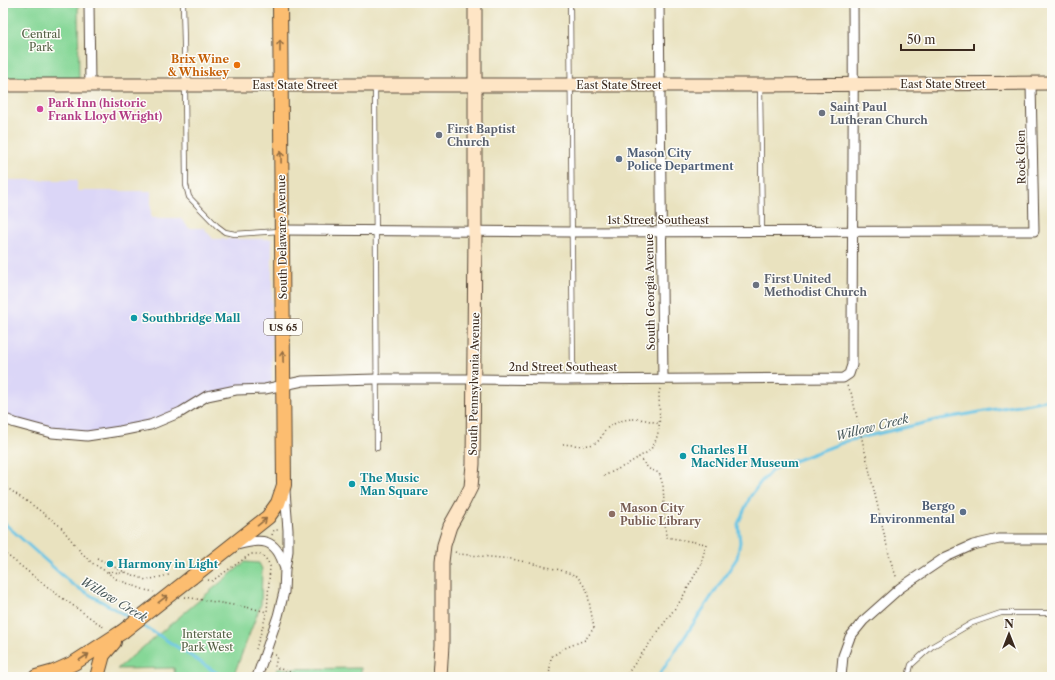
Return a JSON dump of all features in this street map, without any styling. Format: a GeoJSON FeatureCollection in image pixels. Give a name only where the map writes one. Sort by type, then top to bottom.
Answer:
{"type":"FeatureCollection","features":[{"type":"Feature","properties":{"kind":"main road","name":"US 65"},"geometry":{"type":"LineString","coordinates":[[280,3],[280,85]]}},
{"type":"Feature","properties":{"kind":"main road","name":"South Pennsylvania Avenue"},"geometry":{"type":"LineString","coordinates":[[440,677],[442,645],[442,562],[444,544],[450,526],[471,487],[473,464],[475,3]]}},
{"type":"Feature","properties":{"kind":"main road","name":"East State Street"},"geometry":{"type":"LineString","coordinates":[[3,85],[760,85],[1052,83]]}},
{"type":"Feature","properties":{"kind":"main road","name":"South Delaware Avenue"},"geometry":{"type":"LineString","coordinates":[[231,547],[268,518],[278,503],[284,485],[280,85]]}},
{"type":"Feature","properties":{"kind":"main road","name":"US 65"},"geometry":{"type":"LineString","coordinates":[[97,677],[104,655],[122,632],[231,547]]}},
{"type":"Feature","properties":{"kind":"main road"},"geometry":{"type":"LineString","coordinates":[[36,677],[54,672],[74,663],[122,632]]}},
{"type":"Feature","properties":{"kind":"street"},"geometry":{"type":"LineString","coordinates":[[89,3],[90,85]]}},
{"type":"Feature","properties":{"kind":"street","name":"South Georgia Avenue"},"geometry":{"type":"LineString","coordinates":[[659,3],[663,379]]}},
{"type":"Feature","properties":{"kind":"street"},"geometry":{"type":"LineString","coordinates":[[852,231],[854,84],[853,3]]}},
{"type":"Feature","properties":{"kind":"street","name":"Rock Glen"},"geometry":{"type":"LineString","coordinates":[[1031,84],[1034,231]]}},
{"type":"Feature","properties":{"kind":"street","name":"1st Street Southeast"},"geometry":{"type":"LineString","coordinates":[[282,230],[376,232],[1034,231]]}},
{"type":"Feature","properties":{"kind":"street","name":"2nd Street Southeast"},"geometry":{"type":"LineString","coordinates":[[3,418],[15,423],[52,433],[86,436],[150,425],[181,412],[207,396],[236,390],[265,389],[303,381],[376,379],[573,380],[843,378],[849,374],[852,365],[852,231]]}},
{"type":"Feature","properties":{"kind":"street","name":"South Delaware Avenue"},"geometry":{"type":"LineString","coordinates":[[257,677],[278,616],[284,592],[288,550],[288,530],[284,485]]}},
{"type":"Feature","properties":{"kind":"street"},"geometry":{"type":"LineString","coordinates":[[841,677],[843,656],[850,638],[862,621],[900,588],[946,558],[973,545],[999,539],[1052,539]]}},
{"type":"Feature","properties":{"kind":"street","name":"South Delaware Avenue"},"geometry":{"type":"LineString","coordinates":[[231,547],[250,541],[268,542],[276,548],[281,556],[285,569]]}},
{"type":"Feature","properties":{"kind":"lane"},"geometry":{"type":"LineString","coordinates":[[183,3],[186,85],[186,185],[189,197],[217,226],[225,232],[235,234],[282,230]]}},
{"type":"Feature","properties":{"kind":"lane"},"geometry":{"type":"LineString","coordinates":[[570,3],[573,380]]}},
{"type":"Feature","properties":{"kind":"lane"},"geometry":{"type":"LineString","coordinates":[[375,85],[377,448]]}},
{"type":"Feature","properties":{"kind":"lane"},"geometry":{"type":"LineString","coordinates":[[760,85],[762,231]]}},
{"type":"Feature","properties":{"kind":"lane"},"geometry":{"type":"LineString","coordinates":[[908,677],[911,665],[931,648],[972,623],[1001,613],[1052,613]]}},
{"type":"Feature","properties":{"kind":"path"},"geometry":{"type":"LineString","coordinates":[[604,476],[649,451],[656,438],[660,424],[659,392],[663,379]]}},
{"type":"Feature","properties":{"kind":"path"},"geometry":{"type":"LineString","coordinates":[[851,392],[890,559],[900,588]]}},
{"type":"Feature","properties":{"kind":"path"},"geometry":{"type":"LineString","coordinates":[[563,444],[589,445],[598,441],[605,431],[615,423],[632,418],[647,419],[660,424]]}},
{"type":"Feature","properties":{"kind":"path"},"geometry":{"type":"LineString","coordinates":[[625,677],[682,600],[701,564],[706,544],[666,537],[663,485],[659,473],[649,469],[639,457]]}},
{"type":"Feature","properties":{"kind":"path"},"geometry":{"type":"LineString","coordinates":[[3,485],[60,526],[80,551],[92,563],[116,579],[145,590],[160,593]]}},
{"type":"Feature","properties":{"kind":"path"},"geometry":{"type":"LineString","coordinates":[[271,536],[274,530],[284,530]]}},
{"type":"Feature","properties":{"kind":"path"},"geometry":{"type":"LineString","coordinates":[[444,544],[459,554],[512,559],[560,570],[577,576],[587,590],[594,628],[585,640],[565,648],[551,657],[549,677]]}},
{"type":"Feature","properties":{"kind":"path"},"geometry":{"type":"LineString","coordinates":[[3,552],[58,595],[110,632],[122,632]]}},
{"type":"Feature","properties":{"kind":"path"},"geometry":{"type":"LineString","coordinates":[[212,581],[251,554],[258,554],[267,559],[270,566],[267,612],[255,649],[277,656],[275,667],[304,677]]}},
{"type":"Feature","properties":{"kind":"path"},"geometry":{"type":"LineString","coordinates":[[97,558],[125,572],[146,580],[170,575]]}},
{"type":"Feature","properties":{"kind":"path"},"geometry":{"type":"LineString","coordinates":[[107,572],[112,571],[120,574],[125,572]]}},
{"type":"Feature","properties":{"kind":"path"},"geometry":{"type":"LineString","coordinates":[[183,596],[267,612]]}},
{"type":"Feature","properties":{"kind":"shaded area","name":"Southbridge Mall"},"geometry":{"type":"Polygon","coordinates":[[[3,180],[77,180],[77,191],[151,191],[151,218],[180,218],[189,228],[204,228],[213,239],[272,239],[272,384],[207,396],[150,425],[87,436],[3,418],[3,180]]]}},
{"type":"Feature","properties":{"kind":"green space","name":"Central Park"},"geometry":{"type":"Polygon","coordinates":[[[3,3],[78,3],[79,79],[3,78],[3,3]]]}},
{"type":"Feature","properties":{"kind":"green space","name":"Interstate Park West"},"geometry":{"type":"Polygon","coordinates":[[[245,562],[259,563],[262,569],[261,604],[233,677],[175,677],[174,668],[117,669],[245,562]]]}},
{"type":"Feature","properties":{"kind":"green space"},"geometry":{"type":"Polygon","coordinates":[[[361,668],[361,677],[275,677],[277,669],[361,668]]]}},
{"type":"Feature","properties":{"kind":"waterway","name":"Willow Creek"},"geometry":{"type":"LineString","coordinates":[[658,677],[737,558],[740,542],[738,524],[750,497],[773,469],[847,441],[941,419],[1052,399]]}},
{"type":"Feature","properties":{"kind":"waterway","name":"Willow Creek"},"geometry":{"type":"LineString","coordinates":[[3,522],[73,585],[132,619]]}},
{"type":"Feature","properties":{"kind":"waterway","name":"Willow Creek"},"geometry":{"type":"LineString","coordinates":[[138,623],[217,673],[226,677]]}},
{"type":"Feature","properties":{"kind":"place","name":"Brix Wine & Whiskey"},"geometry":{"type":"Point","coordinates":[237,65]}},
{"type":"Feature","properties":{"kind":"place","name":"Park Inn (historic Frank Lloyd Wright)"},"geometry":{"type":"Point","coordinates":[40,109]}},
{"type":"Feature","properties":{"kind":"place","name":"Saint Paul Lutheran Church"},"geometry":{"type":"Point","coordinates":[822,113]}},
{"type":"Feature","properties":{"kind":"place","name":"First Baptist Church"},"geometry":{"type":"Point","coordinates":[439,135]}},
{"type":"Feature","properties":{"kind":"place","name":"Mason City Police Department"},"geometry":{"type":"Point","coordinates":[619,159]}},
{"type":"Feature","properties":{"kind":"place","name":"First United Methodist Church"},"geometry":{"type":"Point","coordinates":[756,285]}},
{"type":"Feature","properties":{"kind":"place","name":"Southbridge Mall"},"geometry":{"type":"Point","coordinates":[134,318]}},
{"type":"Feature","properties":{"kind":"place","name":"Charles H MacNider Museum"},"geometry":{"type":"Point","coordinates":[683,456]}},
{"type":"Feature","properties":{"kind":"place","name":"The Music Man Square"},"geometry":{"type":"Point","coordinates":[352,484]}},
{"type":"Feature","properties":{"kind":"place","name":"Bergo Environmental"},"geometry":{"type":"Point","coordinates":[963,512]}},
{"type":"Feature","properties":{"kind":"place","name":"Mason City Public Library"},"geometry":{"type":"Point","coordinates":[612,514]}},
{"type":"Feature","properties":{"kind":"place","name":"Harmony in Light"},"geometry":{"type":"Point","coordinates":[110,564]}}]}
